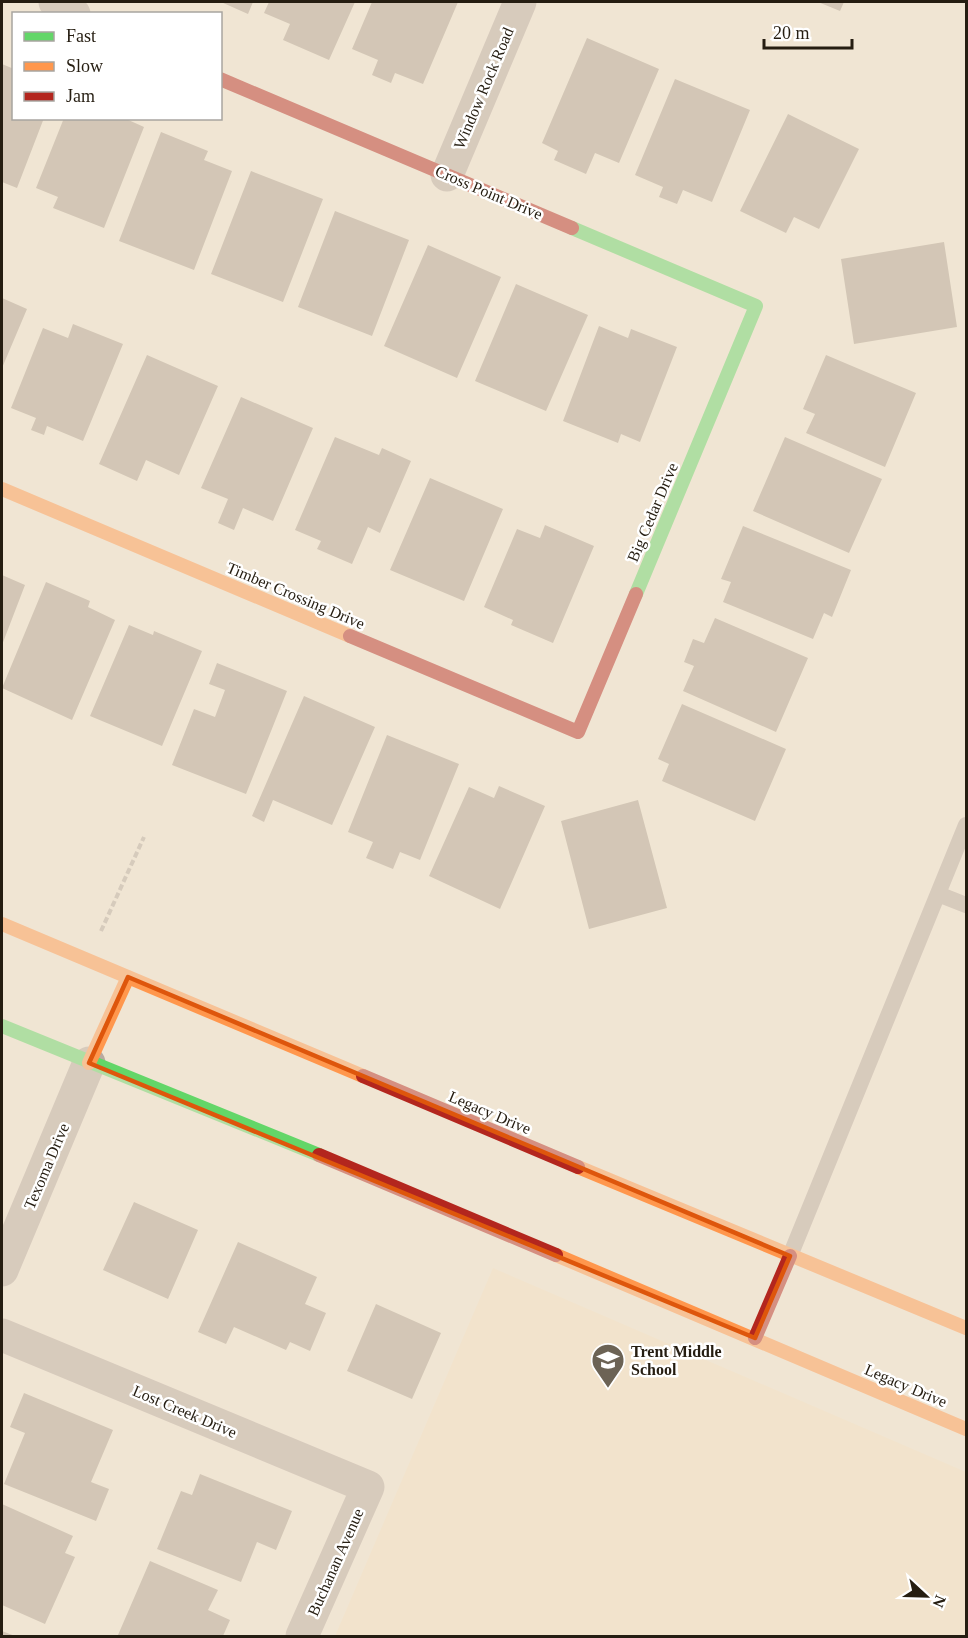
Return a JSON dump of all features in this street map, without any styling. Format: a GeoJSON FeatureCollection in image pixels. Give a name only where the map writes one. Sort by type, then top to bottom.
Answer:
{"type":"FeatureCollection","features":[{"type":"Feature","properties":{"kind":"main road","name":"Cross Point Drive"},"geometry":{"type":"LineString","coordinates":[[222,80],[756,306]]}},
{"type":"Feature","properties":{"kind":"main road","name":"Big Cedar Drive"},"geometry":{"type":"LineString","coordinates":[[578,732],[756,306]]}},
{"type":"Feature","properties":{"kind":"main road","name":"Timber Crossing Drive"},"geometry":{"type":"LineString","coordinates":[[2,489],[578,732]]}},
{"type":"Feature","properties":{"kind":"main road","name":"Legacy Drive"},"geometry":{"type":"LineString","coordinates":[[2,924],[966,1328]]}},
{"type":"Feature","properties":{"kind":"main road"},"geometry":{"type":"LineString","coordinates":[[89,1063],[128,977]]}},
{"type":"Feature","properties":{"kind":"main road","name":"Legacy Drive"},"geometry":{"type":"LineString","coordinates":[[2,1026],[340,1163],[966,1429]]}},
{"type":"Feature","properties":{"kind":"main road"},"geometry":{"type":"LineString","coordinates":[[755,1338],[790,1256]]}},
{"type":"Feature","properties":{"kind":"street"},"geometry":{"type":"LineString","coordinates":[[55,2],[71,12]]}},
{"type":"Feature","properties":{"kind":"street","name":"Window Rock Road"},"geometry":{"type":"LineString","coordinates":[[447,175],[520,2]]}},
{"type":"Feature","properties":{"kind":"street","name":"Texoma Drive"},"geometry":{"type":"LineString","coordinates":[[2,1270],[89,1063]]}},
{"type":"Feature","properties":{"kind":"street","name":"Lost Creek Drive"},"geometry":{"type":"LineString","coordinates":[[2,1335],[368,1487]]}},
{"type":"Feature","properties":{"kind":"street","name":"Buchanan Avenue"},"geometry":{"type":"LineString","coordinates":[[302,1636],[368,1487]]}},
{"type":"Feature","properties":{"kind":"lane"},"geometry":{"type":"LineString","coordinates":[[790,1256],[966,825]]}},
{"type":"Feature","properties":{"kind":"lane"},"geometry":{"type":"LineString","coordinates":[[938,894],[966,906]]}},
{"type":"Feature","properties":{"kind":"path"},"geometry":{"type":"LineString","coordinates":[[99,936],[144,837]]}},
{"type":"Feature","properties":{"kind":"highlighted area"},"geometry":{"type":"Polygon","coordinates":[[[128,977],[790,1256],[755,1338],[89,1063],[128,977]]]}},
{"type":"Feature","properties":{"kind":"shaded area","name":"Trent Middle School"},"geometry":{"type":"Polygon","coordinates":[[[493,1268],[966,1472],[966,1636],[335,1636],[493,1268]]]}},
{"type":"Feature","properties":{"kind":"building"},"geometry":{"type":"Polygon","coordinates":[[[221,2],[253,2],[248,14],[221,2]]]}},
{"type":"Feature","properties":{"kind":"building"},"geometry":{"type":"Polygon","coordinates":[[[269,2],[355,2],[329,60],[283,40],[290,24],[264,13],[269,2]]]}},
{"type":"Feature","properties":{"kind":"building"},"geometry":{"type":"Polygon","coordinates":[[[372,2],[458,2],[423,84],[395,73],[391,83],[372,75],[378,60],[352,49],[372,2]]]}},
{"type":"Feature","properties":{"kind":"building"},"geometry":{"type":"Polygon","coordinates":[[[818,2],[844,2],[840,11],[818,2]]]}},
{"type":"Feature","properties":{"kind":"building"},"geometry":{"type":"Polygon","coordinates":[[[587,38],[659,69],[619,163],[595,153],[586,174],[554,160],[558,151],[542,143],[587,38]]]}},
{"type":"Feature","properties":{"kind":"building"},"geometry":{"type":"Polygon","coordinates":[[[2,64],[12,68],[12,120],[43,120],[17,188],[2,182],[2,64]]]}},
{"type":"Feature","properties":{"kind":"building"},"geometry":{"type":"Polygon","coordinates":[[[675,79],[750,110],[712,202],[683,190],[677,204],[659,197],[663,187],[635,175],[675,79]]]}},
{"type":"Feature","properties":{"kind":"building"},"geometry":{"type":"Polygon","coordinates":[[[788,114],[859,149],[819,229],[794,217],[786,233],[740,211],[788,114]]]}},
{"type":"Feature","properties":{"kind":"building"},"geometry":{"type":"Polygon","coordinates":[[[63,120],[128,120],[144,127],[104,228],[53,208],[58,197],[36,188],[63,120]]]}},
{"type":"Feature","properties":{"kind":"building"},"geometry":{"type":"Polygon","coordinates":[[[161,132],[208,151],[204,160],[232,171],[194,270],[119,241],[161,132]]]}},
{"type":"Feature","properties":{"kind":"building"},"geometry":{"type":"Polygon","coordinates":[[[251,171],[323,199],[283,302],[211,274],[251,171]]]}},
{"type":"Feature","properties":{"kind":"building"},"geometry":{"type":"Polygon","coordinates":[[[335,211],[409,240],[372,336],[298,307],[335,211]]]}},
{"type":"Feature","properties":{"kind":"building"},"geometry":{"type":"Polygon","coordinates":[[[944,242],[957,327],[854,344],[841,259],[944,242]]]}},
{"type":"Feature","properties":{"kind":"building"},"geometry":{"type":"Polygon","coordinates":[[[428,245],[501,277],[457,378],[384,346],[428,245]]]}},
{"type":"Feature","properties":{"kind":"building"},"geometry":{"type":"Polygon","coordinates":[[[516,284],[588,315],[546,411],[475,381],[516,284]]]}},
{"type":"Feature","properties":{"kind":"building"},"geometry":{"type":"Polygon","coordinates":[[[2,298],[27,309],[2,368],[2,298]]]}},
{"type":"Feature","properties":{"kind":"building"},"geometry":{"type":"Polygon","coordinates":[[[73,324],[123,344],[83,441],[47,426],[44,435],[31,430],[36,418],[11,408],[43,328],[68,338],[73,324]]]}},
{"type":"Feature","properties":{"kind":"building"},"geometry":{"type":"Polygon","coordinates":[[[599,326],[628,338],[631,329],[677,347],[640,442],[621,434],[618,443],[563,421],[599,326]]]}},
{"type":"Feature","properties":{"kind":"building"},"geometry":{"type":"Polygon","coordinates":[[[147,355],[218,386],[179,475],[146,460],[137,481],[99,464],[147,355]]]}},
{"type":"Feature","properties":{"kind":"building"},"geometry":{"type":"Polygon","coordinates":[[[826,355],[916,393],[885,467],[806,433],[815,414],[803,409],[826,355]]]}},
{"type":"Feature","properties":{"kind":"building"},"geometry":{"type":"Polygon","coordinates":[[[241,397],[313,428],[273,521],[243,508],[234,530],[218,523],[228,499],[201,488],[241,397]]]}},
{"type":"Feature","properties":{"kind":"building"},"geometry":{"type":"Polygon","coordinates":[[[335,437],[379,455],[382,448],[411,461],[380,533],[368,527],[352,564],[317,549],[321,541],[295,530],[335,437]]]}},
{"type":"Feature","properties":{"kind":"building"},"geometry":{"type":"Polygon","coordinates":[[[785,437],[882,479],[849,553],[753,511],[785,437]]]}},
{"type":"Feature","properties":{"kind":"building"},"geometry":{"type":"Polygon","coordinates":[[[430,478],[503,509],[464,601],[390,570],[430,478]]]}},
{"type":"Feature","properties":{"kind":"building"},"geometry":{"type":"Polygon","coordinates":[[[545,525],[594,546],[553,643],[511,625],[513,620],[484,607],[517,529],[540,538],[545,525]]]}},
{"type":"Feature","properties":{"kind":"building"},"geometry":{"type":"Polygon","coordinates":[[[743,526],[851,570],[832,617],[824,613],[813,639],[723,602],[731,582],[721,579],[743,526]]]}},
{"type":"Feature","properties":{"kind":"building"},"geometry":{"type":"Polygon","coordinates":[[[2,575],[25,585],[2,645],[2,575]]]}},
{"type":"Feature","properties":{"kind":"building"},"geometry":{"type":"Polygon","coordinates":[[[46,582],[90,601],[88,607],[115,620],[72,720],[2,688],[46,582]]]}},
{"type":"Feature","properties":{"kind":"building"},"geometry":{"type":"Polygon","coordinates":[[[715,618],[808,658],[776,732],[683,691],[694,666],[684,662],[693,639],[704,643],[715,618]]]}},
{"type":"Feature","properties":{"kind":"building"},"geometry":{"type":"Polygon","coordinates":[[[129,625],[153,635],[154,631],[202,651],[162,746],[90,716],[129,625]]]}},
{"type":"Feature","properties":{"kind":"building"},"geometry":{"type":"Polygon","coordinates":[[[217,663],[287,691],[246,794],[172,765],[194,709],[215,717],[225,690],[209,684],[217,663]]]}},
{"type":"Feature","properties":{"kind":"building"},"geometry":{"type":"Polygon","coordinates":[[[304,696],[375,727],[332,825],[273,800],[264,822],[252,816],[304,696]]]}},
{"type":"Feature","properties":{"kind":"building"},"geometry":{"type":"Polygon","coordinates":[[[682,704],[786,749],[755,821],[662,781],[669,764],[658,759],[682,704]]]}},
{"type":"Feature","properties":{"kind":"building"},"geometry":{"type":"Polygon","coordinates":[[[387,735],[459,764],[420,860],[400,852],[393,869],[366,858],[373,842],[348,832],[387,735]]]}},
{"type":"Feature","properties":{"kind":"building"},"geometry":{"type":"Polygon","coordinates":[[[499,786],[545,806],[500,909],[429,876],[469,787],[494,798],[499,786]]]}},
{"type":"Feature","properties":{"kind":"building"},"geometry":{"type":"Polygon","coordinates":[[[638,800],[667,908],[589,929],[561,821],[638,800]]]}},
{"type":"Feature","properties":{"kind":"building"},"geometry":{"type":"Polygon","coordinates":[[[134,1202],[198,1230],[168,1299],[103,1270],[134,1202]]]}},
{"type":"Feature","properties":{"kind":"building"},"geometry":{"type":"Polygon","coordinates":[[[238,1242],[317,1277],[305,1304],[326,1313],[310,1351],[290,1342],[286,1350],[234,1327],[226,1344],[198,1332],[238,1242]]]}},
{"type":"Feature","properties":{"kind":"building"},"geometry":{"type":"Polygon","coordinates":[[[376,1304],[441,1333],[412,1399],[347,1371],[376,1304]]]}},
{"type":"Feature","properties":{"kind":"building"},"geometry":{"type":"Polygon","coordinates":[[[24,1393],[113,1430],[91,1482],[109,1489],[96,1521],[4,1484],[25,1433],[10,1427],[24,1393]]]}},
{"type":"Feature","properties":{"kind":"building"},"geometry":{"type":"Polygon","coordinates":[[[200,1474],[292,1511],[276,1550],[257,1542],[241,1582],[157,1549],[181,1491],[192,1495],[200,1474]]]}},
{"type":"Feature","properties":{"kind":"building"},"geometry":{"type":"Polygon","coordinates":[[[2,1504],[73,1536],[65,1553],[75,1557],[45,1624],[2,1605],[2,1504]]]}},
{"type":"Feature","properties":{"kind":"building"},"geometry":{"type":"Polygon","coordinates":[[[150,1561],[218,1590],[208,1610],[230,1620],[223,1636],[118,1635],[150,1561]]]}},
{"type":"Feature","properties":{"kind":"building"},"geometry":{"type":"Polygon","coordinates":[[[2,1631],[15,1636],[2,1636],[2,1631]]]}},
{"type":"Feature","properties":{"kind":"traffic: fast"},"geometry":{"type":"LineString","coordinates":[[572,228],[756,306],[636,594]]}},
{"type":"Feature","properties":{"kind":"traffic: fast"},"geometry":{"type":"LineString","coordinates":[[2,1026],[319,1155]]}},
{"type":"Feature","properties":{"kind":"traffic: slow"},"geometry":{"type":"LineString","coordinates":[[2,489],[350,636]]}},
{"type":"Feature","properties":{"kind":"traffic: slow"},"geometry":{"type":"LineString","coordinates":[[2,924],[363,1076]]}},
{"type":"Feature","properties":{"kind":"traffic: slow"},"geometry":{"type":"LineString","coordinates":[[89,1063],[128,977]]}},
{"type":"Feature","properties":{"kind":"traffic: slow"},"geometry":{"type":"LineString","coordinates":[[578,1167],[966,1328]]}},
{"type":"Feature","properties":{"kind":"traffic: slow"},"geometry":{"type":"LineString","coordinates":[[556,1255],[966,1429]]}},
{"type":"Feature","properties":{"kind":"traffic: jam"},"geometry":{"type":"LineString","coordinates":[[222,80],[572,228]]}},
{"type":"Feature","properties":{"kind":"traffic: jam"},"geometry":{"type":"LineString","coordinates":[[350,636],[578,732],[636,594]]}},
{"type":"Feature","properties":{"kind":"traffic: jam"},"geometry":{"type":"LineString","coordinates":[[363,1076],[578,1167]]}},
{"type":"Feature","properties":{"kind":"traffic: jam"},"geometry":{"type":"LineString","coordinates":[[319,1155],[556,1255]]}},
{"type":"Feature","properties":{"kind":"traffic: jam"},"geometry":{"type":"LineString","coordinates":[[755,1338],[790,1256]]}},
{"type":"Feature","properties":{"kind":"place","name":"Trent Middle School"},"geometry":{"type":"Point","coordinates":[608,1389]}}]}
